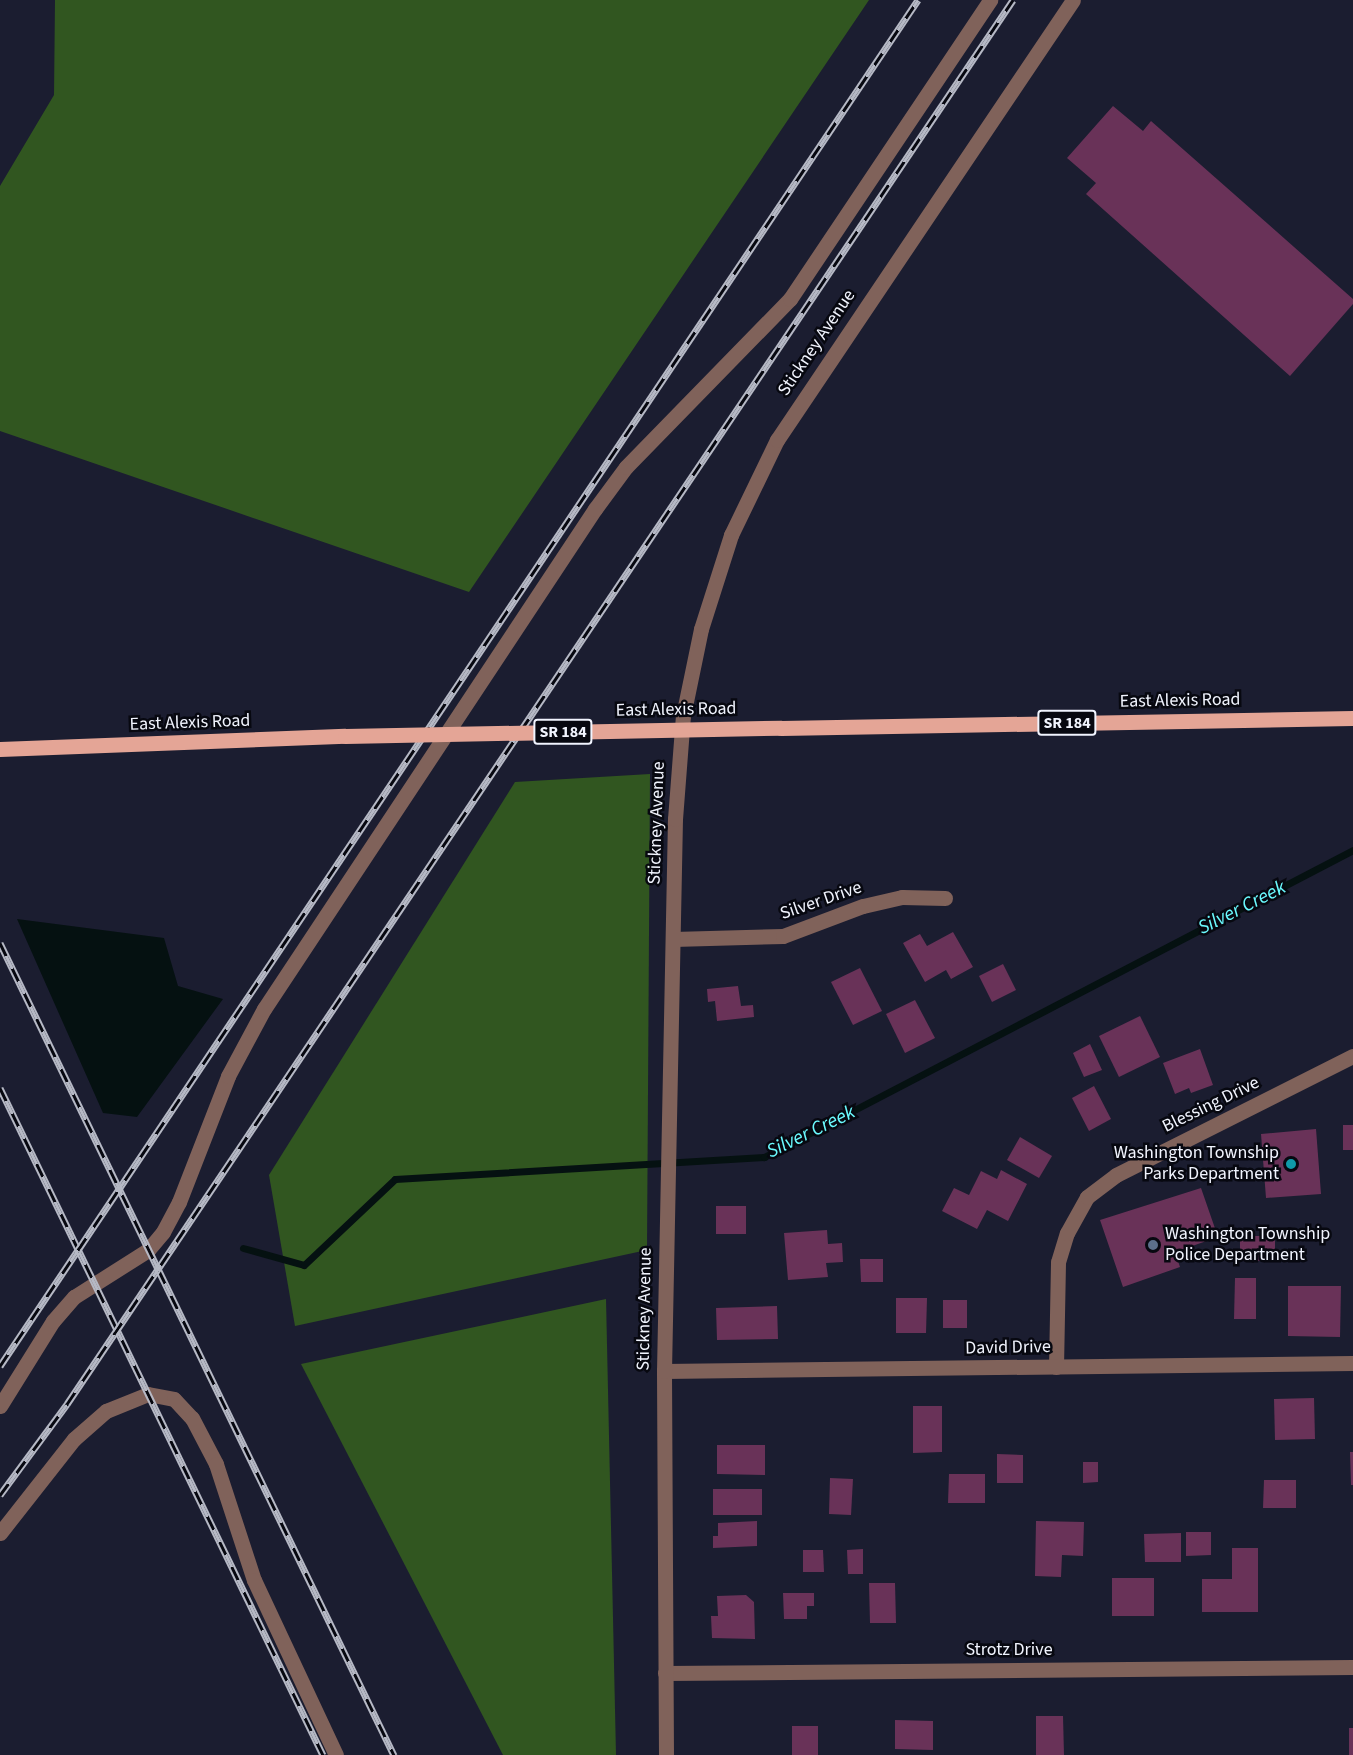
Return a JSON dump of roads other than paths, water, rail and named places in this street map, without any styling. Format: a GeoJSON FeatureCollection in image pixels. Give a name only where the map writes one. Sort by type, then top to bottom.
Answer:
{"type":"FeatureCollection","features":[{"type":"Feature","properties":{"kind":"main road","name":"East Alexis Road"},"geometry":{"type":"LineString","coordinates":[[6,749],[345,736],[1353,718]]}},
{"type":"Feature","properties":{"kind":"street"},"geometry":{"type":"LineString","coordinates":[[0,1406],[53,1321],[74,1297],[148,1250],[163,1232],[179,1202],[228,1076],[264,1009],[581,529],[626,467],[790,299],[990,0]]}},
{"type":"Feature","properties":{"kind":"street","name":"Stickney Avenue"},"geometry":{"type":"LineString","coordinates":[[666,1755],[664,1371],[675,819],[682,724],[714,580],[751,489],[777,440],[1073,0]]}},
{"type":"Feature","properties":{"kind":"street","name":"Silver Drive"},"geometry":{"type":"LineString","coordinates":[[673,939],[783,936],[892,899],[945,898]]}},
{"type":"Feature","properties":{"kind":"street","name":"Blessing Drive"},"geometry":{"type":"LineString","coordinates":[[1056,1367],[1058,1263],[1067,1233],[1087,1197],[1116,1175],[1353,1056]]}},
{"type":"Feature","properties":{"kind":"street","name":"David Drive"},"geometry":{"type":"LineString","coordinates":[[664,1371],[1353,1363]]}},
{"type":"Feature","properties":{"kind":"street"},"geometry":{"type":"LineString","coordinates":[[0,1533],[74,1439],[106,1411],[148,1394],[174,1399],[192,1418],[216,1464],[254,1580],[336,1755]]}},
{"type":"Feature","properties":{"kind":"street","name":"Strotz Drive"},"geometry":{"type":"LineString","coordinates":[[665,1672],[1353,1667]]}},
{"type":"Feature","properties":{"kind":"waterway","name":"Silver Creek"},"geometry":{"type":"LineString","coordinates":[[243,1248],[304,1265],[395,1179],[764,1157],[1353,850]]}},
{"type":"Feature","properties":{"kind":"railway"},"geometry":{"type":"LineString","coordinates":[[0,1366],[918,0]]}},
{"type":"Feature","properties":{"kind":"railway"},"geometry":{"type":"LineString","coordinates":[[0,1495],[67,1404],[1013,0]]}},
{"type":"Feature","properties":{"kind":"railway"},"geometry":{"type":"LineString","coordinates":[[0,943],[394,1755]]}},
{"type":"Feature","properties":{"kind":"railway"},"geometry":{"type":"LineString","coordinates":[[0,1088],[323,1755]]}},
{"type":"Feature","properties":{"kind":"place","name":"Washington Township Parks Department"},"geometry":{"type":"Point","coordinates":[1291,1164]}},
{"type":"Feature","properties":{"kind":"place","name":"Washington Township Police Department"},"geometry":{"type":"Point","coordinates":[1153,1245]}}]}
